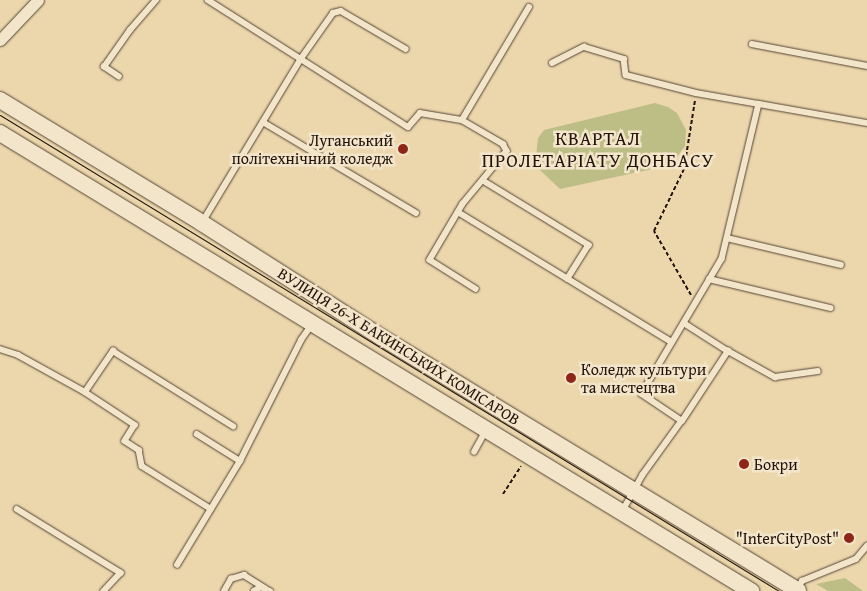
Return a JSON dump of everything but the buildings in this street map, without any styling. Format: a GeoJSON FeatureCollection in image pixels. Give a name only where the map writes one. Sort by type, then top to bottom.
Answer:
{"type":"FeatureCollection","features":[{"type":"Feature","properties":{"kind":"street"},"geometry":{"type":"LineString","coordinates":[[0,40],[38,0]]}},
{"type":"Feature","properties":{"kind":"street","name":"ВУЛИЦЯ 26-Х БАКИНСЬКИХ КОМІСАРОВ"},"geometry":{"type":"LineString","coordinates":[[0,100],[202,223],[380,337],[634,492],[798,588]]}},
{"type":"Feature","properties":{"kind":"street","name":"ВУЛИЦЯ 26-Х БАКИНСЬКИХ КОМІСАРОВ"},"geometry":{"type":"LineString","coordinates":[[0,133],[751,591]]}},
{"type":"Feature","properties":{"kind":"lane"},"geometry":{"type":"LineString","coordinates":[[119,77],[104,67],[130,30],[156,0]]}},
{"type":"Feature","properties":{"kind":"lane"},"geometry":{"type":"LineString","coordinates":[[208,0],[408,127],[420,114],[462,120],[503,144],[507,151],[458,212],[430,260],[476,289]]}},
{"type":"Feature","properties":{"kind":"lane"},"geometry":{"type":"LineString","coordinates":[[462,120],[529,7]]}},
{"type":"Feature","properties":{"kind":"lane"},"geometry":{"type":"LineString","coordinates":[[202,223],[300,60],[333,14],[341,11],[406,48]]}},
{"type":"Feature","properties":{"kind":"lane"},"geometry":{"type":"LineString","coordinates":[[752,44],[867,66]]}},
{"type":"Feature","properties":{"kind":"lane"},"geometry":{"type":"LineString","coordinates":[[552,63],[584,47],[624,58],[626,75],[696,93],[867,123]]}},
{"type":"Feature","properties":{"kind":"lane"},"geometry":{"type":"LineString","coordinates":[[682,421],[642,394],[722,258],[759,104]]}},
{"type":"Feature","properties":{"kind":"lane"},"geometry":{"type":"LineString","coordinates":[[263,122],[416,214]]}},
{"type":"Feature","properties":{"kind":"lane"},"geometry":{"type":"LineString","coordinates":[[484,180],[589,245],[568,279]]}},
{"type":"Feature","properties":{"kind":"lane"},"geometry":{"type":"LineString","coordinates":[[458,212],[672,342]]}},
{"type":"Feature","properties":{"kind":"lane"},"geometry":{"type":"LineString","coordinates":[[727,238],[841,265]]}},
{"type":"Feature","properties":{"kind":"lane"},"geometry":{"type":"LineString","coordinates":[[709,279],[831,308]]}},
{"type":"Feature","properties":{"kind":"lane"},"geometry":{"type":"LineString","coordinates":[[684,322],[728,351],[775,376],[818,371]]}},
{"type":"Feature","properties":{"kind":"lane"},"geometry":{"type":"LineString","coordinates":[[177,565],[240,461],[301,340],[312,324]]}},
{"type":"Feature","properties":{"kind":"lane"},"geometry":{"type":"LineString","coordinates":[[0,349],[18,354],[85,392],[135,425],[125,441],[139,450],[142,466],[211,509]]}},
{"type":"Feature","properties":{"kind":"lane"},"geometry":{"type":"LineString","coordinates":[[85,392],[113,351],[233,426]]}},
{"type":"Feature","properties":{"kind":"lane"},"geometry":{"type":"LineString","coordinates":[[622,513],[728,351]]}},
{"type":"Feature","properties":{"kind":"lane"},"geometry":{"type":"LineString","coordinates":[[474,452],[486,430]]}},
{"type":"Feature","properties":{"kind":"lane"},"geometry":{"type":"LineString","coordinates":[[196,434],[240,461]]}},
{"type":"Feature","properties":{"kind":"lane"},"geometry":{"type":"LineString","coordinates":[[17,509],[121,573],[104,591]]}},
{"type":"Feature","properties":{"kind":"lane"},"geometry":{"type":"LineString","coordinates":[[798,588],[856,559],[867,546]]}},
{"type":"Feature","properties":{"kind":"lane"},"geometry":{"type":"LineString","coordinates":[[224,591],[231,579],[244,575],[268,590]]}},
{"type":"Feature","properties":{"kind":"lane"},"geometry":{"type":"LineString","coordinates":[[254,591],[262,587],[268,590]]}},
{"type":"Feature","properties":{"kind":"path"},"geometry":{"type":"LineString","coordinates":[[695,303],[681,274],[654,230],[684,170],[696,93]]}},
{"type":"Feature","properties":{"kind":"path"},"geometry":{"type":"LineString","coordinates":[[502,494],[528,455]]}},
{"type":"Feature","properties":{"kind":"green space"},"geometry":{"type":"Polygon","coordinates":[[[655,103],[668,107],[677,113],[686,130],[685,146],[671,165],[560,189],[540,170],[536,158],[537,147],[538,138],[544,130],[655,103]]]}},
{"type":"Feature","properties":{"kind":"green space"},"geometry":{"type":"Polygon","coordinates":[[[845,578],[863,591],[828,591],[816,584],[845,578]]]}},
{"type":"Feature","properties":{"kind":"tram line"},"geometry":{"type":"LineString","coordinates":[[0,115],[779,591]]}},
{"type":"Feature","properties":{"kind":"place","name":"Луганський політехнічний коледж"},"geometry":{"type":"Point","coordinates":[403,149]}},
{"type":"Feature","properties":{"kind":"place","name":"Коледж культури та мистецтва"},"geometry":{"type":"Point","coordinates":[571,378]}},
{"type":"Feature","properties":{"kind":"place","name":"Бокри"},"geometry":{"type":"Point","coordinates":[744,464]}},
{"type":"Feature","properties":{"kind":"place","name":"\"InterCityPost\""},"geometry":{"type":"Point","coordinates":[849,538]}},
{"type":"Feature","properties":{"kind":"district","name":"КВАРТАЛ ПРОЛЕТАРІАТУ ДОНБАСУ"},"geometry":{"type":"Point","coordinates":[598,150]}}]}
